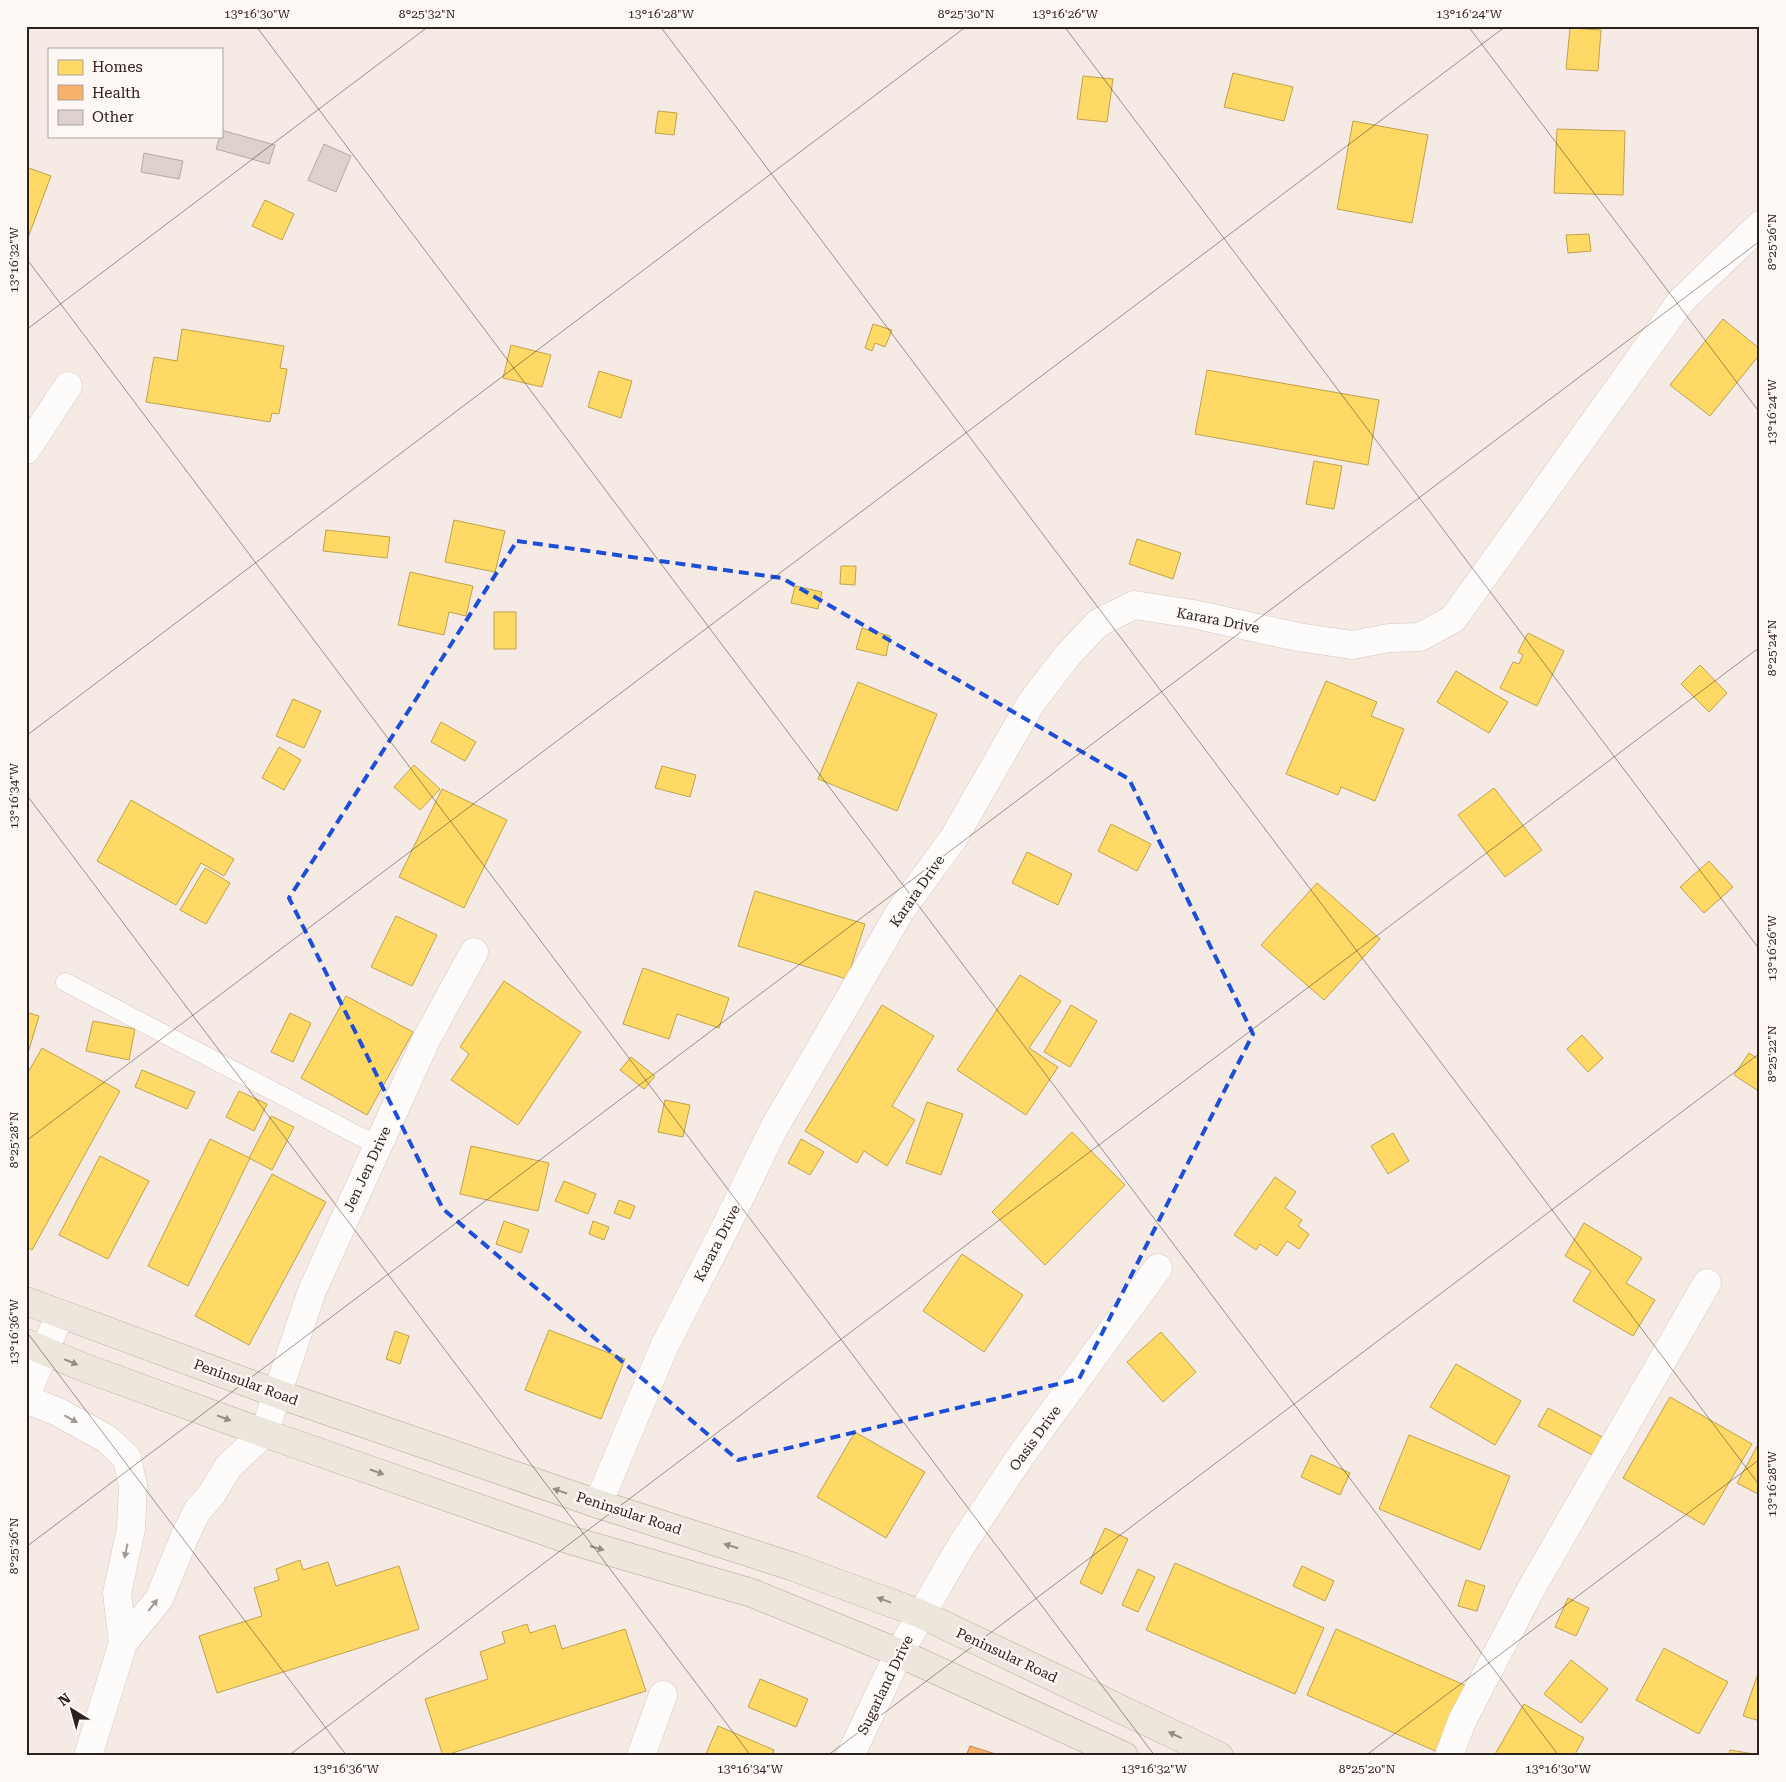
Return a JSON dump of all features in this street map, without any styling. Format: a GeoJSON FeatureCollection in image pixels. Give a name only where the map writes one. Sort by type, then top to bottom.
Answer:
{"type":"FeatureCollection","features":[{"type":"Feature","properties":{"kind":"main road","name":"Peninsular Road"},"geometry":{"type":"LineString","coordinates":[[26,1300],[278,1394],[598,1504],[791,1566],[921,1614],[1219,1756]]}},
{"type":"Feature","properties":{"kind":"main road"},"geometry":{"type":"LineString","coordinates":[[36,1347],[80,1366],[264,1433],[570,1540],[752,1593],[898,1652],[1124,1756]]}},
{"type":"Feature","properties":{"kind":"street","name":"Karara Drive"},"geometry":{"type":"LineString","coordinates":[[598,1504],[664,1347],[774,1128],[901,910],[953,839],[1031,703],[1067,656],[1098,623],[1134,605],[1194,614],[1298,637],[1352,645],[1389,638],[1420,637],[1452,619],[1681,301],[1760,225]]}},
{"type":"Feature","properties":{"kind":"street"},"geometry":{"type":"LineString","coordinates":[[26,450],[68,386]]}},
{"type":"Feature","properties":{"kind":"street","name":"Jen Jen Drive"},"geometry":{"type":"LineString","coordinates":[[264,1433],[312,1290],[426,1040],[474,952]]}},
{"type":"Feature","properties":{"kind":"street","name":"Oasis Drive"},"geometry":{"type":"LineString","coordinates":[[921,1614],[961,1546],[1020,1457],[1158,1268]]}},
{"type":"Feature","properties":{"kind":"street"},"geometry":{"type":"LineString","coordinates":[[1449,1756],[1462,1721],[1531,1588],[1706,1282]]}},
{"type":"Feature","properties":{"kind":"street"},"geometry":{"type":"LineString","coordinates":[[26,1395],[36,1347],[60,1314]]}},
{"type":"Feature","properties":{"kind":"street"},"geometry":{"type":"LineString","coordinates":[[26,1399],[58,1412],[107,1439],[127,1458],[133,1486],[131,1529],[117,1593],[123,1643]]}},
{"type":"Feature","properties":{"kind":"street"},"geometry":{"type":"LineString","coordinates":[[88,1756],[123,1643],[159,1599],[197,1511],[212,1494],[228,1467],[264,1433]]}},
{"type":"Feature","properties":{"kind":"street","name":"Sugarland Drive"},"geometry":{"type":"LineString","coordinates":[[850,1756],[898,1652],[921,1614]]}},
{"type":"Feature","properties":{"kind":"street"},"geometry":{"type":"LineString","coordinates":[[641,1756],[663,1695]]}},
{"type":"Feature","properties":{"kind":"lane"},"geometry":{"type":"LineString","coordinates":[[64,982],[378,1146]]}},
{"type":"Feature","properties":{"kind":"highlighted area"},"geometry":{"type":"Polygon","coordinates":[[[517,541],[782,578],[1129,779],[1253,1034],[1079,1379],[738,1460],[443,1209],[289,898],[517,541]]]}},
{"type":"Feature","properties":{"kind":"building: Homes"},"geometry":{"type":"Polygon","coordinates":[[[1570,28],[1601,30],[1598,71],[1566,69],[1570,28]]]}},
{"type":"Feature","properties":{"kind":"building: Homes"},"geometry":{"type":"Polygon","coordinates":[[[1233,73],[1293,87],[1284,121],[1224,107],[1233,73]]]}},
{"type":"Feature","properties":{"kind":"building: Homes"},"geometry":{"type":"Polygon","coordinates":[[[1083,76],[1113,79],[1107,122],[1077,119],[1083,76]]]}},
{"type":"Feature","properties":{"kind":"building: Homes"},"geometry":{"type":"Polygon","coordinates":[[[658,111],[677,113],[674,135],[655,133],[658,111]]]}},
{"type":"Feature","properties":{"kind":"building: Homes"},"geometry":{"type":"Polygon","coordinates":[[[1353,121],[1428,135],[1412,223],[1337,209],[1353,121]]]}},
{"type":"Feature","properties":{"kind":"building: Homes"},"geometry":{"type":"Polygon","coordinates":[[[1557,129],[1625,131],[1623,195],[1554,193],[1557,129]]]}},
{"type":"Feature","properties":{"kind":"building: Homes"},"geometry":{"type":"Polygon","coordinates":[[[26,167],[51,176],[26,243],[26,167]]]}},
{"type":"Feature","properties":{"kind":"building: Homes"},"geometry":{"type":"Polygon","coordinates":[[[265,200],[294,214],[282,240],[252,226],[265,200]]]}},
{"type":"Feature","properties":{"kind":"building: Homes"},"geometry":{"type":"Polygon","coordinates":[[[1589,234],[1591,251],[1568,253],[1566,235],[1589,234]]]}},
{"type":"Feature","properties":{"kind":"building: Homes"},"geometry":{"type":"Polygon","coordinates":[[[1723,319],[1760,349],[1760,354],[1710,416],[1670,385],[1723,319]]]}},
{"type":"Feature","properties":{"kind":"building: Homes"},"geometry":{"type":"Polygon","coordinates":[[[873,324],[892,330],[885,347],[875,343],[872,351],[865,348],[873,324]]]}},
{"type":"Feature","properties":{"kind":"building: Homes"},"geometry":{"type":"Polygon","coordinates":[[[182,329],[284,346],[280,368],[287,369],[279,414],[272,413],[270,422],[146,402],[154,357],[177,361],[182,329]]]}},
{"type":"Feature","properties":{"kind":"building: Homes"},"geometry":{"type":"Polygon","coordinates":[[[511,345],[551,355],[542,387],[503,378],[511,345]]]}},
{"type":"Feature","properties":{"kind":"building: Homes"},"geometry":{"type":"Polygon","coordinates":[[[1207,370],[1379,400],[1368,465],[1195,434],[1207,370]]]}},
{"type":"Feature","properties":{"kind":"building: Homes"},"geometry":{"type":"Polygon","coordinates":[[[599,371],[632,381],[621,418],[588,407],[599,371]]]}},
{"type":"Feature","properties":{"kind":"building: Homes"},"geometry":{"type":"Polygon","coordinates":[[[1314,461],[1342,466],[1334,509],[1306,504],[1314,461]]]}},
{"type":"Feature","properties":{"kind":"building: Homes"},"geometry":{"type":"Polygon","coordinates":[[[454,520],[505,531],[495,572],[445,562],[454,520]]]}},
{"type":"Feature","properties":{"kind":"building: Homes"},"geometry":{"type":"Polygon","coordinates":[[[326,530],[390,537],[387,558],[323,551],[326,530]]]}},
{"type":"Feature","properties":{"kind":"building: Homes"},"geometry":{"type":"Polygon","coordinates":[[[1137,539],[1181,553],[1173,579],[1129,564],[1137,539]]]}},
{"type":"Feature","properties":{"kind":"building: Homes"},"geometry":{"type":"Polygon","coordinates":[[[841,566],[856,566],[855,585],[840,584],[841,566]]]}},
{"type":"Feature","properties":{"kind":"building: Homes"},"geometry":{"type":"Polygon","coordinates":[[[410,572],[473,586],[466,616],[449,612],[444,635],[398,625],[410,572]]]}},
{"type":"Feature","properties":{"kind":"building: Homes"},"geometry":{"type":"Polygon","coordinates":[[[795,586],[822,592],[818,609],[791,603],[795,586]]]}},
{"type":"Feature","properties":{"kind":"building: Homes"},"geometry":{"type":"Polygon","coordinates":[[[494,612],[516,612],[516,649],[494,649],[494,612]]]}},
{"type":"Feature","properties":{"kind":"building: Homes"},"geometry":{"type":"Polygon","coordinates":[[[862,628],[890,636],[886,656],[856,649],[862,628]]]}},
{"type":"Feature","properties":{"kind":"building: Homes"},"geometry":{"type":"Polygon","coordinates":[[[1528,633],[1564,651],[1537,706],[1500,688],[1513,662],[1519,664],[1523,655],[1518,652],[1528,633]]]}},
{"type":"Feature","properties":{"kind":"building: Homes"},"geometry":{"type":"Polygon","coordinates":[[[1700,665],[1727,693],[1709,712],[1681,684],[1700,665]]]}},
{"type":"Feature","properties":{"kind":"building: Homes"},"geometry":{"type":"Polygon","coordinates":[[[1456,671],[1508,702],[1489,733],[1437,702],[1456,671]]]}},
{"type":"Feature","properties":{"kind":"building: Homes"},"geometry":{"type":"Polygon","coordinates":[[[1326,681],[1377,702],[1371,716],[1404,729],[1375,801],[1341,787],[1338,795],[1286,774],[1326,681]]]}},
{"type":"Feature","properties":{"kind":"building: Homes"},"geometry":{"type":"Polygon","coordinates":[[[858,682],[937,714],[897,811],[818,779],[858,682]]]}},
{"type":"Feature","properties":{"kind":"building: Homes"},"geometry":{"type":"Polygon","coordinates":[[[293,699],[321,711],[304,748],[276,736],[293,699]]]}},
{"type":"Feature","properties":{"kind":"building: Homes"},"geometry":{"type":"Polygon","coordinates":[[[441,722],[476,742],[465,761],[431,742],[441,722]]]}},
{"type":"Feature","properties":{"kind":"building: Homes"},"geometry":{"type":"Polygon","coordinates":[[[279,747],[301,760],[284,790],[262,778],[279,747]]]}},
{"type":"Feature","properties":{"kind":"building: Homes"},"geometry":{"type":"Polygon","coordinates":[[[414,765],[440,789],[420,810],[394,787],[414,765]]]}},
{"type":"Feature","properties":{"kind":"building: Homes"},"geometry":{"type":"Polygon","coordinates":[[[662,766],[696,775],[690,797],[655,788],[662,766]]]}},
{"type":"Feature","properties":{"kind":"building: Homes"},"geometry":{"type":"Polygon","coordinates":[[[1494,788],[1542,850],[1505,877],[1458,815],[1494,788]]]}},
{"type":"Feature","properties":{"kind":"building: Homes"},"geometry":{"type":"Polygon","coordinates":[[[442,789],[507,820],[464,908],[399,877],[442,789]]]}},
{"type":"Feature","properties":{"kind":"building: Homes"},"geometry":{"type":"Polygon","coordinates":[[[131,800],[234,859],[224,876],[201,863],[176,905],[97,861],[131,800]]]}},
{"type":"Feature","properties":{"kind":"building: Homes"},"geometry":{"type":"Polygon","coordinates":[[[1111,824],[1151,844],[1137,871],[1098,851],[1111,824]]]}},
{"type":"Feature","properties":{"kind":"building: Homes"},"geometry":{"type":"Polygon","coordinates":[[[1027,852],[1072,874],[1058,905],[1012,883],[1027,852]]]}},
{"type":"Feature","properties":{"kind":"building: Homes"},"geometry":{"type":"Polygon","coordinates":[[[1709,861],[1733,887],[1704,913],[1680,887],[1709,861]]]}},
{"type":"Feature","properties":{"kind":"building: Homes"},"geometry":{"type":"Polygon","coordinates":[[[205,868],[230,883],[206,924],[180,910],[205,868]]]}},
{"type":"Feature","properties":{"kind":"building: Homes"},"geometry":{"type":"Polygon","coordinates":[[[1317,883],[1380,939],[1324,1000],[1261,945],[1317,883]]]}},
{"type":"Feature","properties":{"kind":"building: Homes"},"geometry":{"type":"Polygon","coordinates":[[[755,891],[865,924],[847,979],[738,946],[755,891]]]}},
{"type":"Feature","properties":{"kind":"building: Homes"},"geometry":{"type":"Polygon","coordinates":[[[396,916],[437,935],[412,986],[371,967],[396,916]]]}},
{"type":"Feature","properties":{"kind":"building: Homes"},"geometry":{"type":"Polygon","coordinates":[[[643,968],[729,998],[719,1028],[677,1014],[669,1039],[623,1024],[643,968]]]}},
{"type":"Feature","properties":{"kind":"building: Homes"},"geometry":{"type":"Polygon","coordinates":[[[1020,975],[1061,1001],[1029,1048],[1058,1067],[1026,1115],[957,1070],[1020,975]]]}},
{"type":"Feature","properties":{"kind":"building: Homes"},"geometry":{"type":"Polygon","coordinates":[[[504,981],[581,1032],[518,1125],[451,1080],[469,1054],[460,1047],[504,981]]]}},
{"type":"Feature","properties":{"kind":"building: Homes"},"geometry":{"type":"Polygon","coordinates":[[[346,996],[413,1032],[367,1115],[301,1078],[346,996]]]}},
{"type":"Feature","properties":{"kind":"building: Homes"},"geometry":{"type":"Polygon","coordinates":[[[882,1005],[934,1036],[892,1106],[915,1120],[887,1166],[864,1151],[857,1163],[805,1131],[882,1005]]]}},
{"type":"Feature","properties":{"kind":"building: Homes"},"geometry":{"type":"Polygon","coordinates":[[[1071,1005],[1097,1021],[1070,1067],[1044,1052],[1071,1005]]]}},
{"type":"Feature","properties":{"kind":"building: Homes"},"geometry":{"type":"Polygon","coordinates":[[[26,1012],[39,1016],[26,1060],[26,1012]]]}},
{"type":"Feature","properties":{"kind":"building: Homes"},"geometry":{"type":"Polygon","coordinates":[[[290,1013],[311,1023],[293,1062],[271,1052],[290,1013]]]}},
{"type":"Feature","properties":{"kind":"building: Homes"},"geometry":{"type":"Polygon","coordinates":[[[93,1021],[135,1029],[129,1060],[86,1051],[93,1021]]]}},
{"type":"Feature","properties":{"kind":"building: Homes"},"geometry":{"type":"Polygon","coordinates":[[[1582,1035],[1603,1058],[1588,1072],[1567,1049],[1582,1035]]]}},
{"type":"Feature","properties":{"kind":"building: Homes"},"geometry":{"type":"Polygon","coordinates":[[[42,1048],[120,1091],[32,1250],[26,1247],[26,1076],[42,1048]]]}},
{"type":"Feature","properties":{"kind":"building: Homes"},"geometry":{"type":"Polygon","coordinates":[[[1749,1053],[1760,1060],[1760,1092],[1734,1075],[1749,1053]]]}},
{"type":"Feature","properties":{"kind":"building: Homes"},"geometry":{"type":"Polygon","coordinates":[[[631,1057],[655,1076],[644,1089],[620,1070],[631,1057]]]}},
{"type":"Feature","properties":{"kind":"building: Homes"},"geometry":{"type":"Polygon","coordinates":[[[142,1070],[195,1092],[187,1109],[135,1087],[142,1070]]]}},
{"type":"Feature","properties":{"kind":"building: Homes"},"geometry":{"type":"Polygon","coordinates":[[[239,1091],[267,1104],[254,1131],[226,1117],[239,1091]]]}},
{"type":"Feature","properties":{"kind":"building: Homes"},"geometry":{"type":"Polygon","coordinates":[[[665,1100],[690,1105],[683,1137],[658,1132],[665,1100]]]}},
{"type":"Feature","properties":{"kind":"building: Homes"},"geometry":{"type":"Polygon","coordinates":[[[927,1102],[963,1114],[941,1175],[906,1163],[927,1102]]]}},
{"type":"Feature","properties":{"kind":"building: Homes"},"geometry":{"type":"Polygon","coordinates":[[[271,1116],[294,1127],[272,1170],[249,1158],[271,1116]]]}},
{"type":"Feature","properties":{"kind":"building: Homes"},"geometry":{"type":"Polygon","coordinates":[[[1072,1132],[1125,1185],[1045,1265],[992,1212],[1072,1132]]]}},
{"type":"Feature","properties":{"kind":"building: Homes"},"geometry":{"type":"Polygon","coordinates":[[[1393,1133],[1409,1161],[1388,1174],[1371,1146],[1393,1133]]]}},
{"type":"Feature","properties":{"kind":"building: Homes"},"geometry":{"type":"Polygon","coordinates":[[[210,1139],[250,1158],[188,1286],[148,1266],[210,1139]]]}},
{"type":"Feature","properties":{"kind":"building: Homes"},"geometry":{"type":"Polygon","coordinates":[[[801,1139],[824,1152],[810,1175],[788,1163],[801,1139]]]}},
{"type":"Feature","properties":{"kind":"building: Homes"},"geometry":{"type":"Polygon","coordinates":[[[471,1146],[549,1163],[538,1211],[460,1194],[471,1146]]]}},
{"type":"Feature","properties":{"kind":"building: Homes"},"geometry":{"type":"Polygon","coordinates":[[[100,1156],[149,1181],[108,1259],[59,1235],[100,1156]]]}},
{"type":"Feature","properties":{"kind":"building: Homes"},"geometry":{"type":"Polygon","coordinates":[[[272,1174],[326,1202],[249,1345],[195,1316],[272,1174]]]}},
{"type":"Feature","properties":{"kind":"building: Homes"},"geometry":{"type":"Polygon","coordinates":[[[1275,1177],[1296,1192],[1285,1208],[1302,1220],[1298,1226],[1309,1234],[1299,1249],[1287,1241],[1277,1256],[1260,1244],[1256,1250],[1234,1235],[1275,1177]]]}},
{"type":"Feature","properties":{"kind":"building: Homes"},"geometry":{"type":"Polygon","coordinates":[[[564,1181],[596,1194],[588,1214],[555,1201],[564,1181]]]}},
{"type":"Feature","properties":{"kind":"building: Homes"},"geometry":{"type":"Polygon","coordinates":[[[619,1200],[635,1206],[630,1219],[614,1213],[619,1200]]]}},
{"type":"Feature","properties":{"kind":"building: Homes"},"geometry":{"type":"Polygon","coordinates":[[[504,1221],[529,1230],[521,1253],[496,1244],[504,1221]]]}},
{"type":"Feature","properties":{"kind":"building: Homes"},"geometry":{"type":"Polygon","coordinates":[[[593,1221],[609,1227],[604,1240],[589,1234],[593,1221]]]}},
{"type":"Feature","properties":{"kind":"building: Homes"},"geometry":{"type":"Polygon","coordinates":[[[1584,1223],[1642,1258],[1626,1283],[1655,1300],[1633,1336],[1573,1301],[1591,1271],[1565,1256],[1584,1223]]]}},
{"type":"Feature","properties":{"kind":"building: Homes"},"geometry":{"type":"Polygon","coordinates":[[[962,1254],[1023,1295],[984,1352],[923,1311],[962,1254]]]}},
{"type":"Feature","properties":{"kind":"building: Homes"},"geometry":{"type":"Polygon","coordinates":[[[549,1330],[625,1359],[601,1419],[525,1390],[549,1330]]]}},
{"type":"Feature","properties":{"kind":"building: Homes"},"geometry":{"type":"Polygon","coordinates":[[[395,1331],[409,1336],[400,1364],[386,1359],[395,1331]]]}},
{"type":"Feature","properties":{"kind":"building: Homes"},"geometry":{"type":"Polygon","coordinates":[[[1161,1332],[1196,1372],[1163,1402],[1127,1362],[1161,1332]]]}},
{"type":"Feature","properties":{"kind":"building: Homes"},"geometry":{"type":"Polygon","coordinates":[[[1456,1364],[1521,1401],[1495,1445],[1430,1407],[1456,1364]]]}},
{"type":"Feature","properties":{"kind":"building: Homes"},"geometry":{"type":"Polygon","coordinates":[[[1670,1397],[1752,1444],[1704,1525],[1623,1478],[1670,1397]]]}},
{"type":"Feature","properties":{"kind":"building: Homes"},"geometry":{"type":"Polygon","coordinates":[[[1548,1408],[1606,1439],[1596,1457],[1538,1426],[1548,1408]]]}},
{"type":"Feature","properties":{"kind":"building: Homes"},"geometry":{"type":"Polygon","coordinates":[[[855,1432],[925,1472],[886,1538],[817,1497],[855,1432]]]}},
{"type":"Feature","properties":{"kind":"building: Homes"},"geometry":{"type":"Polygon","coordinates":[[[1409,1435],[1510,1476],[1480,1550],[1379,1509],[1409,1435]]]}},
{"type":"Feature","properties":{"kind":"building: Homes"},"geometry":{"type":"Polygon","coordinates":[[[1760,1441],[1760,1495],[1737,1483],[1760,1441]]]}},
{"type":"Feature","properties":{"kind":"building: Homes"},"geometry":{"type":"Polygon","coordinates":[[[1311,1455],[1350,1473],[1340,1495],[1301,1477],[1311,1455]]]}},
{"type":"Feature","properties":{"kind":"building: Homes"},"geometry":{"type":"Polygon","coordinates":[[[1105,1528],[1128,1539],[1102,1594],[1080,1583],[1105,1528]]]}},
{"type":"Feature","properties":{"kind":"building: Homes"},"geometry":{"type":"Polygon","coordinates":[[[300,1560],[303,1570],[328,1562],[336,1586],[399,1566],[419,1629],[217,1693],[199,1636],[262,1616],[254,1588],[279,1580],[276,1569],[300,1560]]]}},
{"type":"Feature","properties":{"kind":"building: Homes"},"geometry":{"type":"Polygon","coordinates":[[[1175,1563],[1324,1628],[1295,1694],[1146,1630],[1175,1563]]]}},
{"type":"Feature","properties":{"kind":"building: Homes"},"geometry":{"type":"Polygon","coordinates":[[[1302,1566],[1334,1581],[1325,1601],[1293,1586],[1302,1566]]]}},
{"type":"Feature","properties":{"kind":"building: Homes"},"geometry":{"type":"Polygon","coordinates":[[[1138,1569],[1155,1577],[1138,1612],[1122,1605],[1138,1569]]]}},
{"type":"Feature","properties":{"kind":"building: Homes"},"geometry":{"type":"Polygon","coordinates":[[[1466,1580],[1485,1586],[1477,1611],[1458,1606],[1466,1580]]]}},
{"type":"Feature","properties":{"kind":"building: Homes"},"geometry":{"type":"Polygon","coordinates":[[[1568,1598],[1589,1608],[1576,1636],[1555,1627],[1568,1598]]]}},
{"type":"Feature","properties":{"kind":"building: Homes"},"geometry":{"type":"Polygon","coordinates":[[[527,1624],[530,1633],[555,1625],[562,1649],[625,1629],[646,1691],[443,1756],[425,1699],[488,1679],[480,1652],[505,1643],[502,1632],[527,1624]]]}},
{"type":"Feature","properties":{"kind":"building: Homes"},"geometry":{"type":"Polygon","coordinates":[[[1336,1629],[1469,1687],[1440,1753],[1307,1695],[1336,1629]]]}},
{"type":"Feature","properties":{"kind":"building: Homes"},"geometry":{"type":"Polygon","coordinates":[[[1664,1648],[1728,1682],[1699,1734],[1636,1700],[1664,1648]]]}},
{"type":"Feature","properties":{"kind":"building: Homes"},"geometry":{"type":"Polygon","coordinates":[[[1571,1660],[1608,1689],[1581,1723],[1544,1694],[1571,1660]]]}},
{"type":"Feature","properties":{"kind":"building: Homes"},"geometry":{"type":"Polygon","coordinates":[[[1760,1668],[1760,1721],[1743,1716],[1760,1668]]]}},
{"type":"Feature","properties":{"kind":"building: Homes"},"geometry":{"type":"Polygon","coordinates":[[[760,1679],[808,1699],[796,1727],[748,1707],[760,1679]]]}},
{"type":"Feature","properties":{"kind":"building: Homes"},"geometry":{"type":"Polygon","coordinates":[[[1524,1704],[1584,1738],[1574,1756],[1494,1756],[1524,1704]]]}},
{"type":"Feature","properties":{"kind":"building: Homes"},"geometry":{"type":"Polygon","coordinates":[[[718,1726],[774,1750],[772,1756],[705,1756],[718,1726]]]}},
{"type":"Feature","properties":{"kind":"building: Homes"},"geometry":{"type":"Polygon","coordinates":[[[1730,1750],[1760,1755],[1760,1756],[1729,1756],[1730,1750]]]}},
{"type":"Feature","properties":{"kind":"building: Health"},"geometry":{"type":"Polygon","coordinates":[[[970,1746],[1002,1756],[966,1756],[970,1746]]]}},
{"type":"Feature","properties":{"kind":"building: Other"},"geometry":{"type":"Polygon","coordinates":[[[222,130],[275,145],[269,164],[216,149],[219,138],[222,138],[222,130]]]}},
{"type":"Feature","properties":{"kind":"building: Other"},"geometry":{"type":"Polygon","coordinates":[[[324,144],[351,156],[336,192],[308,180],[324,144]]]}},
{"type":"Feature","properties":{"kind":"building: Other"},"geometry":{"type":"Polygon","coordinates":[[[144,153],[183,161],[179,179],[141,172],[144,153]]]}}]}
